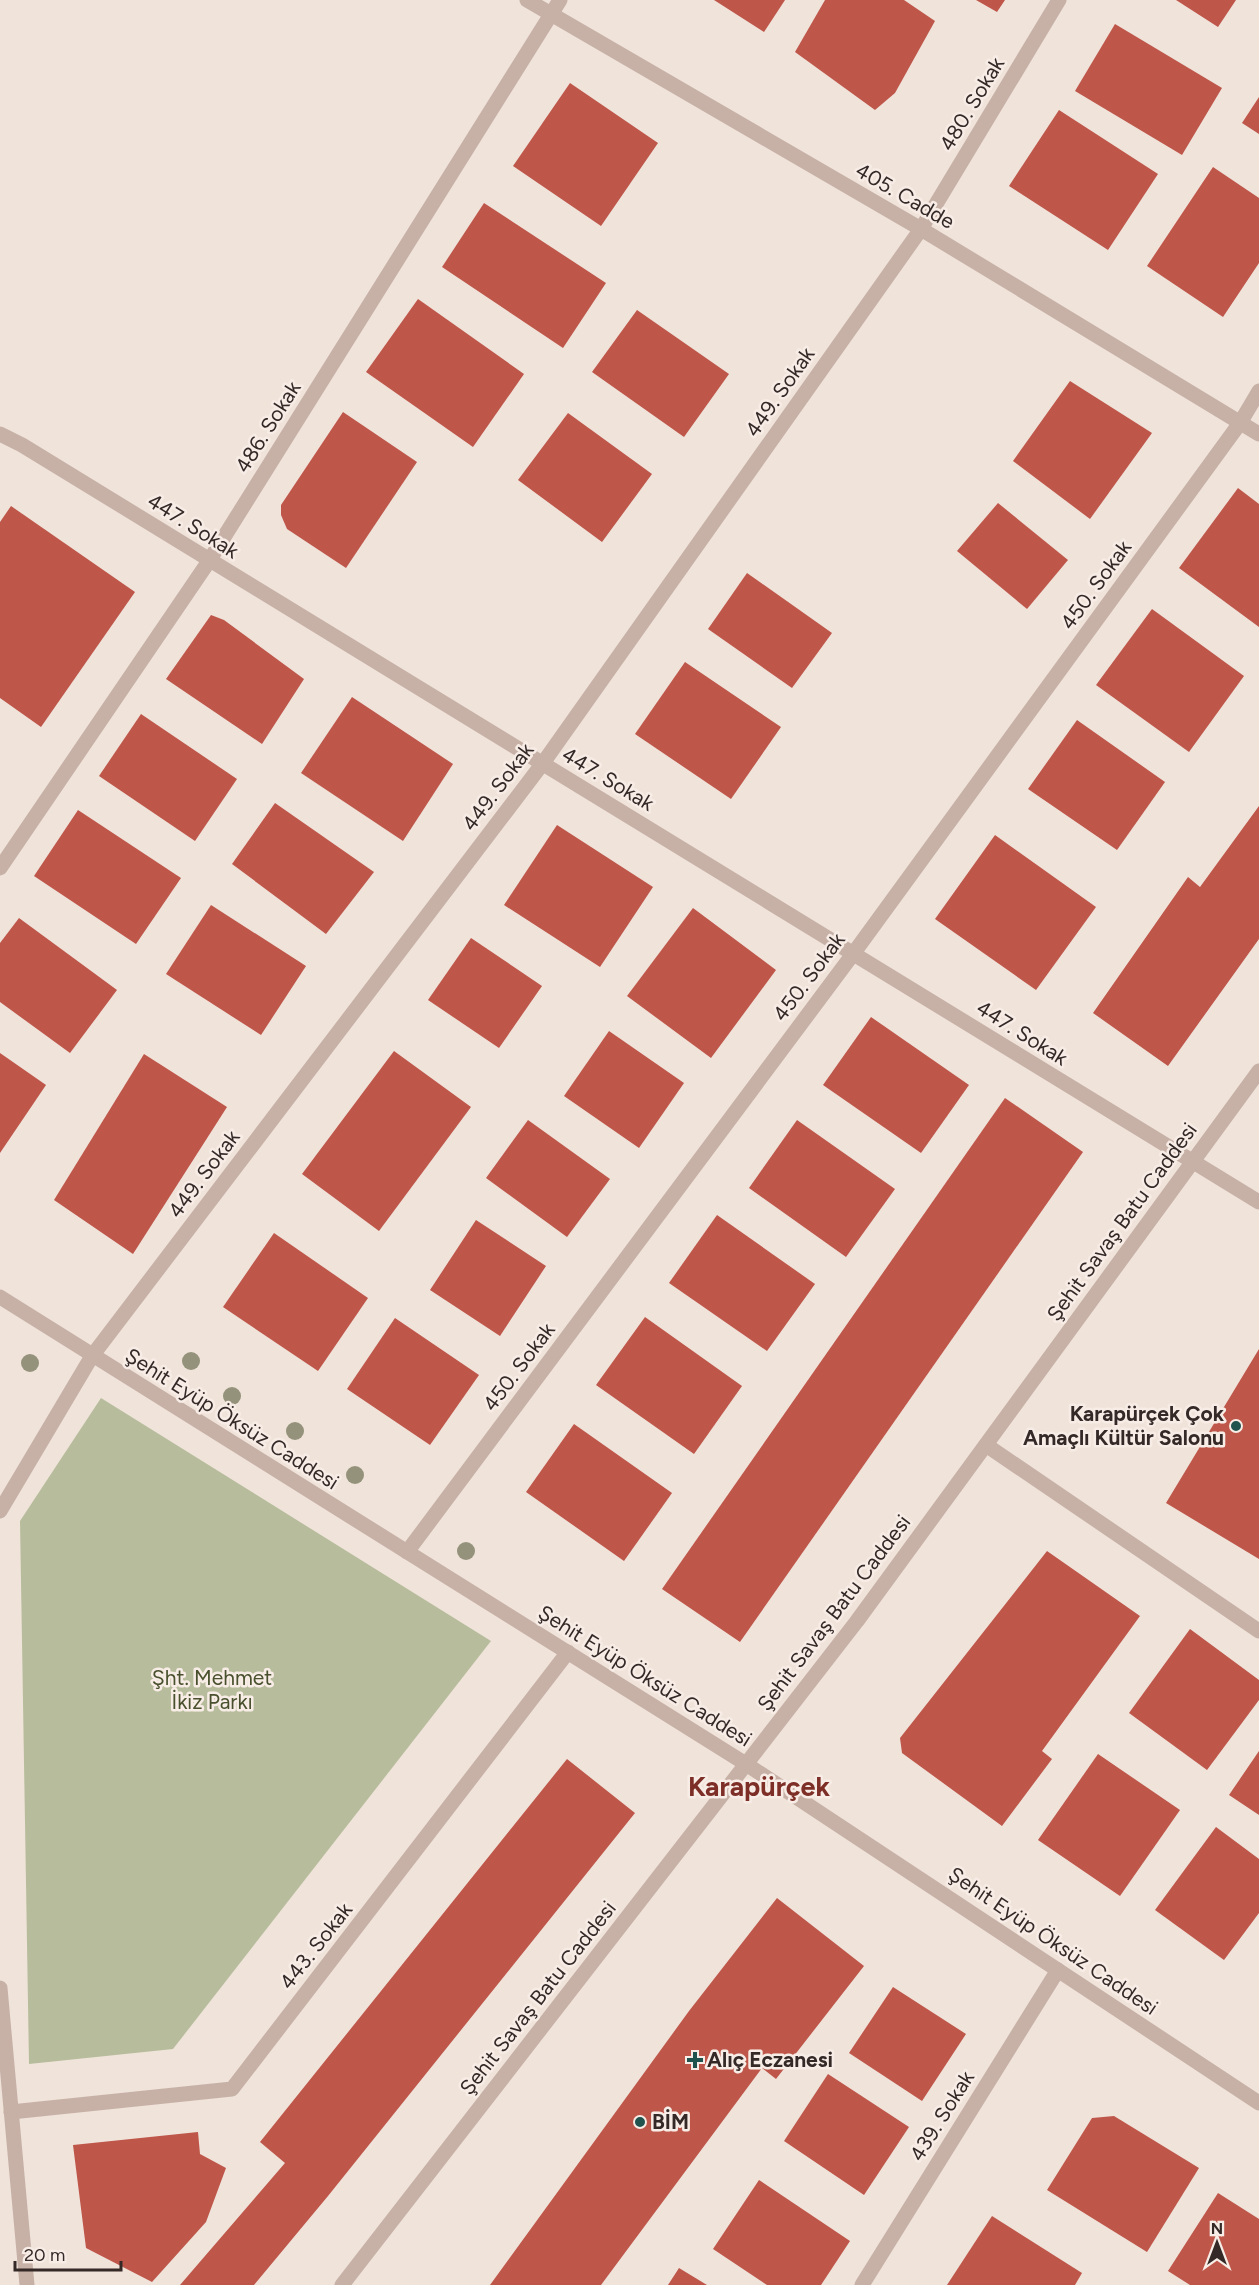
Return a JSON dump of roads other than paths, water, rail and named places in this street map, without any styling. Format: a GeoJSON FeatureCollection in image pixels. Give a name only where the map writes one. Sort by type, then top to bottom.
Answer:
{"type":"FeatureCollection","features":[{"type":"Feature","properties":{"kind":"street","name":"405. Cadde"},"geometry":{"type":"LineString","coordinates":[[527,0],[921,230],[1259,434]]}},
{"type":"Feature","properties":{"kind":"street","name":"486. Sokak"},"geometry":{"type":"LineString","coordinates":[[0,867],[209,561],[560,0]]}},
{"type":"Feature","properties":{"kind":"street","name":"480. Sokak"},"geometry":{"type":"LineString","coordinates":[[921,230],[1059,0]]}},
{"type":"Feature","properties":{"kind":"street","name":"449. Sokak"},"geometry":{"type":"LineString","coordinates":[[0,1511],[92,1356],[543,763],[921,230]]}},
{"type":"Feature","properties":{"kind":"street","name":"450. Sokak"},"geometry":{"type":"LineString","coordinates":[[407,1552],[853,954],[1240,423],[1259,391]]}},
{"type":"Feature","properties":{"kind":"street","name":"447. Sokak"},"geometry":{"type":"LineString","coordinates":[[0,434],[22,445],[1259,1202]]}},
{"type":"Feature","properties":{"kind":"street","name":"Şehit Savaş Batu Caddesi"},"geometry":{"type":"LineString","coordinates":[[342,2285],[857,1621],[1259,1071]]}},
{"type":"Feature","properties":{"kind":"street","name":"Şehit Eyüp Öksüz Caddesi"},"geometry":{"type":"LineString","coordinates":[[0,1297],[746,1764],[1259,2103]]}},
{"type":"Feature","properties":{"kind":"street"},"geometry":{"type":"LineString","coordinates":[[986,1445],[1259,1631]]}},
{"type":"Feature","properties":{"kind":"street","name":"443. Sokak"},"geometry":{"type":"LineString","coordinates":[[11,2112],[232,2089],[568,1652]]}},
{"type":"Feature","properties":{"kind":"street","name":"439. Sokak"},"geometry":{"type":"LineString","coordinates":[[862,2285],[1058,1970]]}},
{"type":"Feature","properties":{"kind":"street"},"geometry":{"type":"LineString","coordinates":[[0,1988],[27,2285]]}},
{"type":"Feature","properties":{"kind":"place","name":"Karapürçek Çok Amaçlı Kültür Salonu"},"geometry":{"type":"Point","coordinates":[1236,1426]}},
{"type":"Feature","properties":{"kind":"place","name":"Alıç Eczanesi"},"geometry":{"type":"Point","coordinates":[695,2060]}},
{"type":"Feature","properties":{"kind":"place","name":"BİM"},"geometry":{"type":"Point","coordinates":[640,2122]}},
{"type":"Feature","properties":{"kind":"district","name":"Karapürçek"},"geometry":{"type":"Point","coordinates":[759,1787]}},
{"type":"Feature","properties":{"kind":"park label","name":"Şht. Mehmet İkiz Parkı"},"geometry":{"type":"Point","coordinates":[212,1690]}}]}
